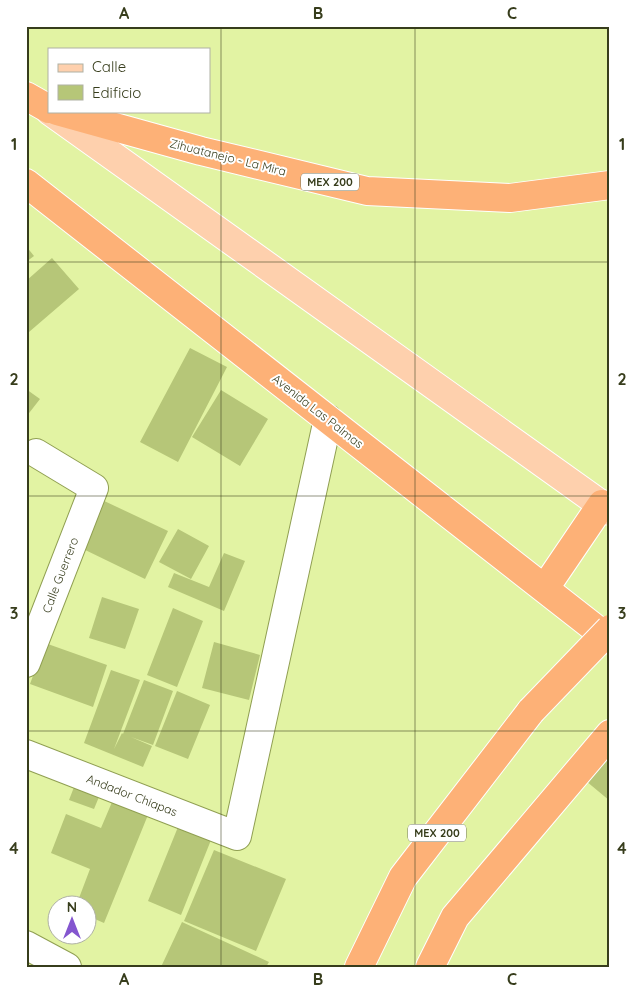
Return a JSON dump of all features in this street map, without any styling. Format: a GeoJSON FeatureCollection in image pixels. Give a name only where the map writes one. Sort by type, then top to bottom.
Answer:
{"type":"FeatureCollection","features":[{"type":"Feature","properties":{"kind":"highway","name":"Zihuatanejo - La Mira"},"geometry":{"type":"LineString","coordinates":[[60,112],[201,151],[367,191],[510,198],[610,185]]}},
{"type":"Feature","properties":{"kind":"highway","name":"Avenida Las Palmas"},"geometry":{"type":"LineString","coordinates":[[26,183],[610,640]]}},
{"type":"Feature","properties":{"kind":"highway"},"geometry":{"type":"LineString","coordinates":[[545,588],[606,508]]}},
{"type":"Feature","properties":{"kind":"highway","name":"MEX 200"},"geometry":{"type":"LineString","coordinates":[[360,967],[403,877],[531,711],[610,630]]}},
{"type":"Feature","properties":{"kind":"highway"},"geometry":{"type":"LineString","coordinates":[[430,967],[455,917],[610,734]]}},
{"type":"Feature","properties":{"kind":"main road"},"geometry":{"type":"LineString","coordinates":[[52,112],[606,508]]}},
{"type":"Feature","properties":{"kind":"street","name":"Andador Chiapas"},"geometry":{"type":"LineString","coordinates":[[26,754],[237,836],[328,419]]}},
{"type":"Feature","properties":{"kind":"street","name":"Calle Guerrero"},"geometry":{"type":"LineString","coordinates":[[26,663],[94,488],[36,453]]}},
{"type":"Feature","properties":{"kind":"street"},"geometry":{"type":"LineString","coordinates":[[26,945],[67,967]]}},
{"type":"Feature","properties":{"kind":"building"},"geometry":{"type":"Polygon","coordinates":[[[26,246],[34,256],[26,262],[26,246]]]}},
{"type":"Feature","properties":{"kind":"building"},"geometry":{"type":"Polygon","coordinates":[[[52,258],[79,289],[29,332],[26,329],[26,281],[52,258]]]}},
{"type":"Feature","properties":{"kind":"building"},"geometry":{"type":"Polygon","coordinates":[[[190,348],[227,367],[178,462],[140,442],[190,348]]]}},
{"type":"Feature","properties":{"kind":"building"},"geometry":{"type":"Polygon","coordinates":[[[26,389],[40,399],[26,417],[26,389]]]}},
{"type":"Feature","properties":{"kind":"building"},"geometry":{"type":"Polygon","coordinates":[[[221,390],[268,419],[240,466],[192,437],[221,390]]]}},
{"type":"Feature","properties":{"kind":"building"},"geometry":{"type":"Polygon","coordinates":[[[100,499],[168,531],[145,579],[77,546],[100,499]]]}},
{"type":"Feature","properties":{"kind":"building"},"geometry":{"type":"Polygon","coordinates":[[[178,529],[209,546],[191,579],[159,562],[178,529]]]}},
{"type":"Feature","properties":{"kind":"building"},"geometry":{"type":"Polygon","coordinates":[[[224,553],[245,561],[224,611],[168,587],[174,573],[209,587],[224,553]]]}},
{"type":"Feature","properties":{"kind":"building"},"geometry":{"type":"Polygon","coordinates":[[[102,597],[139,609],[125,649],[89,638],[102,597]]]}},
{"type":"Feature","properties":{"kind":"building"},"geometry":{"type":"Polygon","coordinates":[[[173,608],[203,621],[177,687],[147,675],[173,608]]]}},
{"type":"Feature","properties":{"kind":"building"},"geometry":{"type":"Polygon","coordinates":[[[214,642],[260,655],[249,700],[202,688],[214,642]]]}},
{"type":"Feature","properties":{"kind":"building"},"geometry":{"type":"Polygon","coordinates":[[[45,643],[107,665],[93,707],[30,684],[45,643]]]}},
{"type":"Feature","properties":{"kind":"building"},"geometry":{"type":"Polygon","coordinates":[[[111,670],[140,680],[114,749],[123,734],[144,680],[173,691],[153,745],[131,737],[152,746],[143,767],[84,743],[111,670]]]}},
{"type":"Feature","properties":{"kind":"building"},"geometry":{"type":"Polygon","coordinates":[[[177,691],[210,705],[188,759],[155,746],[177,691]]]}},
{"type":"Feature","properties":{"kind":"building"},"geometry":{"type":"Polygon","coordinates":[[[610,754],[610,801],[586,781],[610,754]]]}},
{"type":"Feature","properties":{"kind":"building"},"geometry":{"type":"Polygon","coordinates":[[[76,782],[101,792],[94,809],[69,800],[76,782]]]}},
{"type":"Feature","properties":{"kind":"building"},"geometry":{"type":"Polygon","coordinates":[[[115,795],[150,810],[104,923],[98,920],[98,896],[80,896],[90,869],[51,853],[66,814],[101,828],[115,795]]]}},
{"type":"Feature","properties":{"kind":"building"},"geometry":{"type":"Polygon","coordinates":[[[178,827],[211,840],[181,915],[148,901],[178,827]]]}},
{"type":"Feature","properties":{"kind":"building"},"geometry":{"type":"Polygon","coordinates":[[[214,850],[286,879],[256,951],[184,921],[214,850]]]}},
{"type":"Feature","properties":{"kind":"building"},"geometry":{"type":"Polygon","coordinates":[[[182,922],[269,962],[266,967],[161,967],[182,922]]]}}]}
